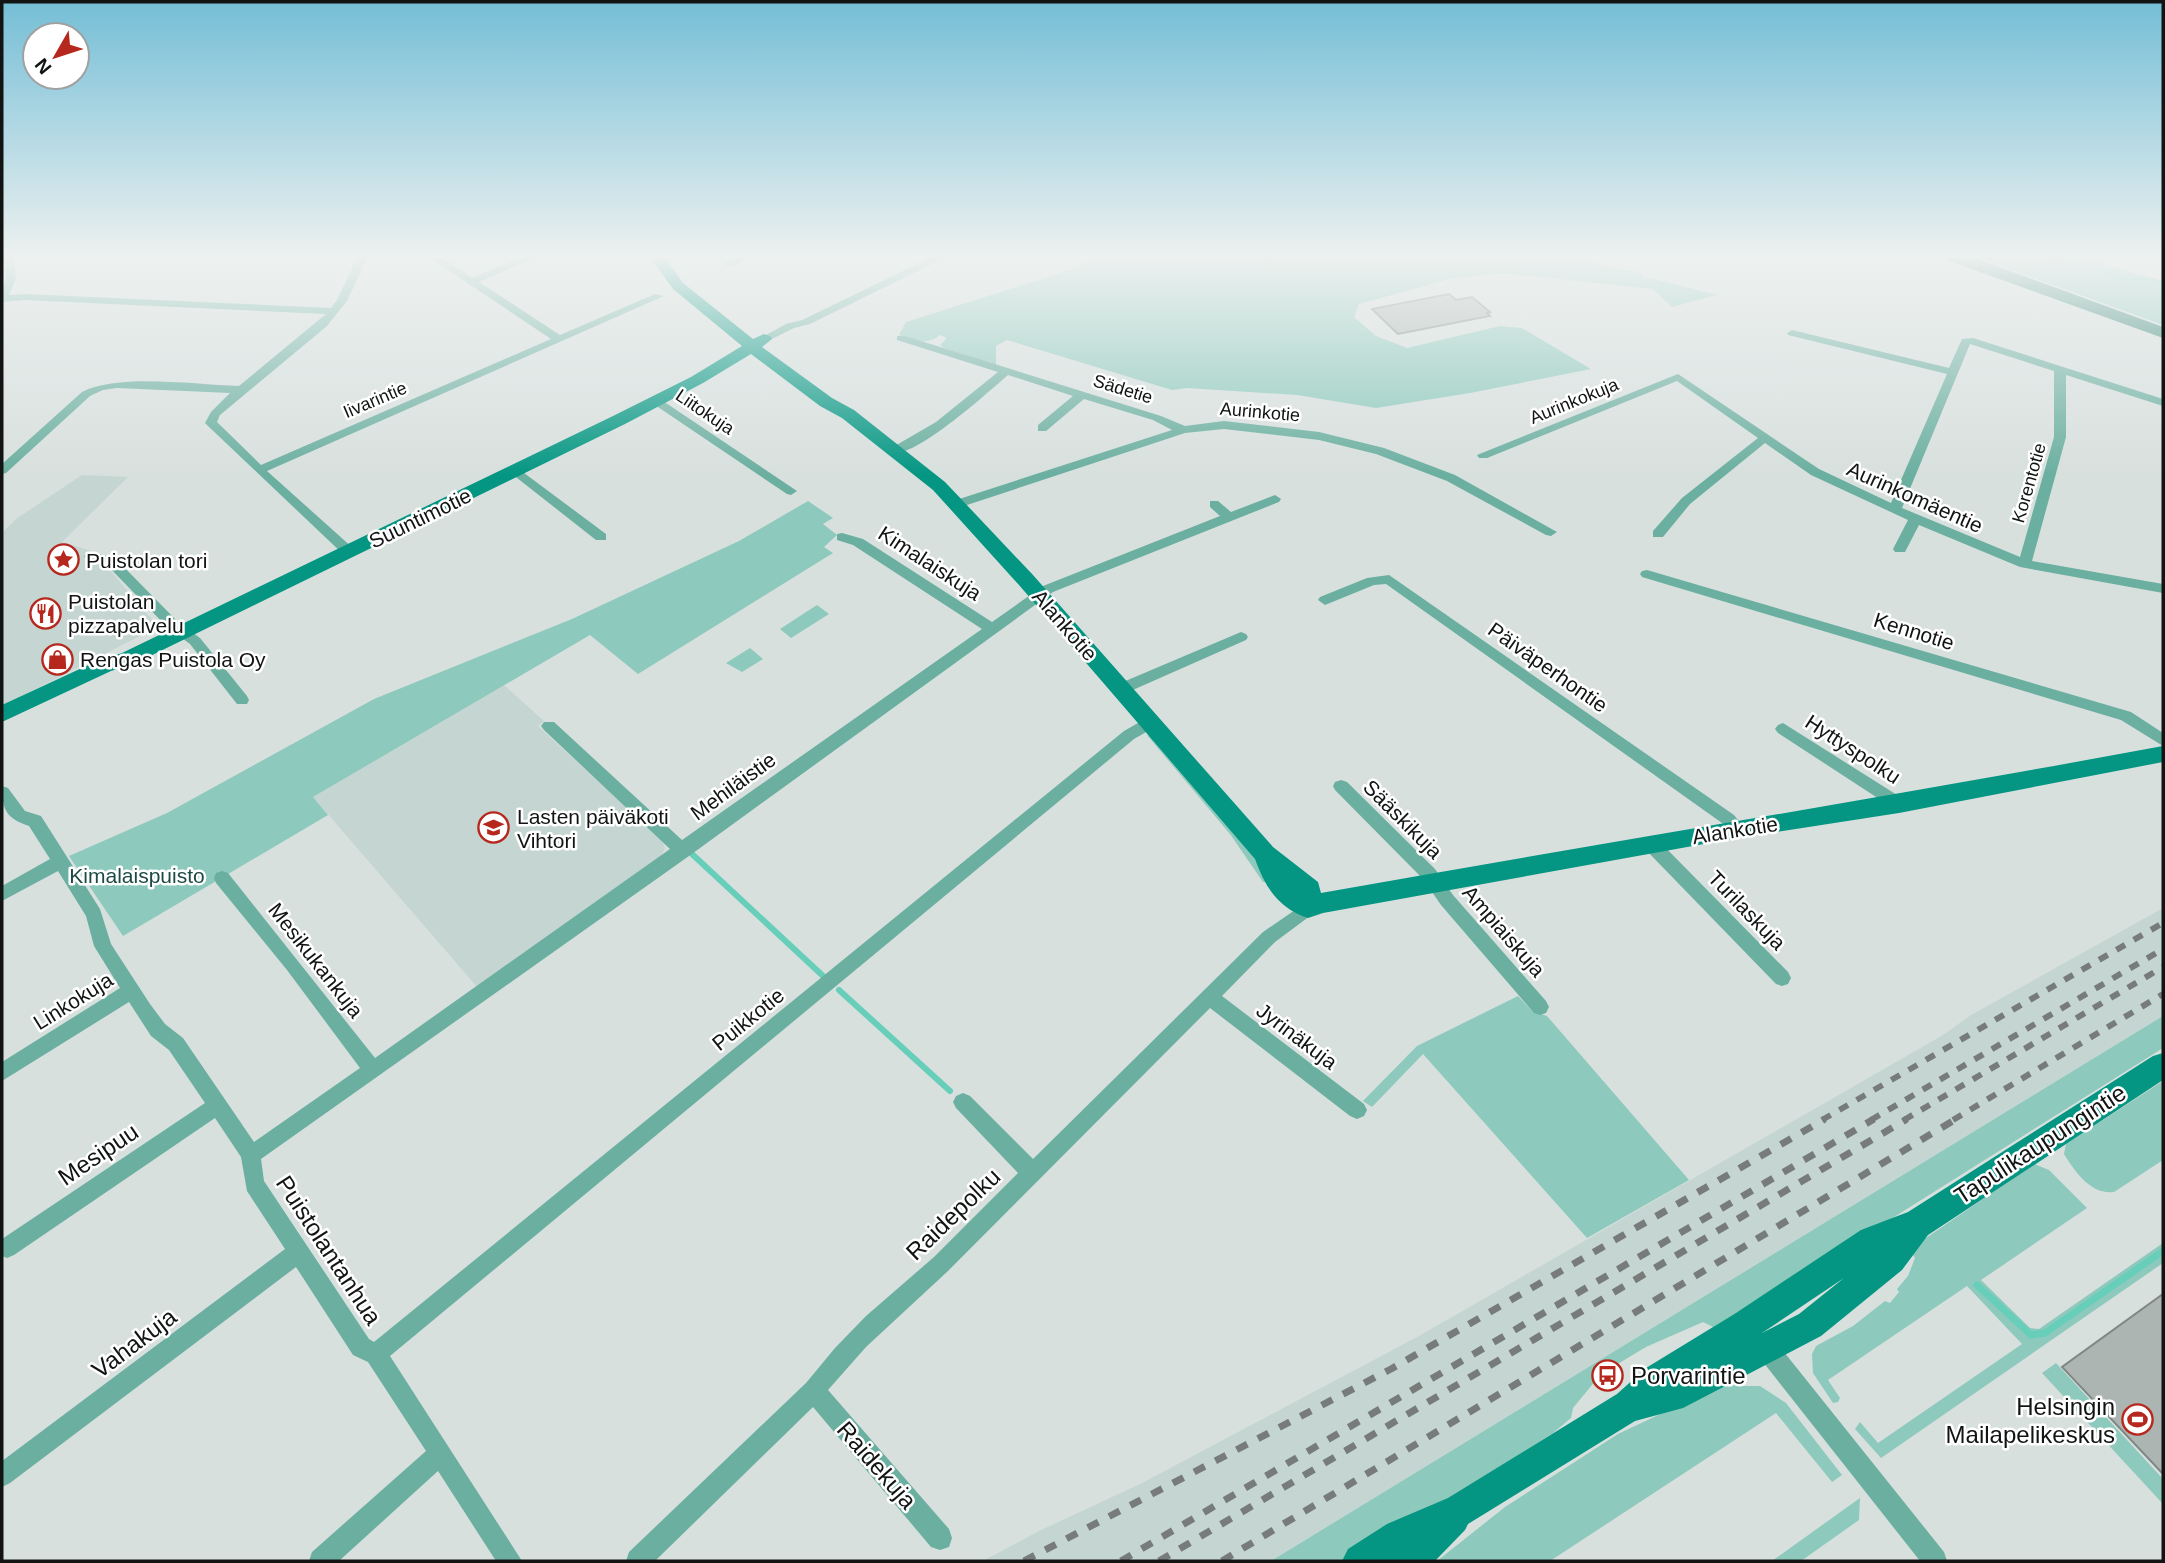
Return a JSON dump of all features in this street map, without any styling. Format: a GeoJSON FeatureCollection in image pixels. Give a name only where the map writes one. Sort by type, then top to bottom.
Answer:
{"type":"FeatureCollection","features":[{"type":"Feature","properties":{"kind":"main road","name":"Alankotie"},"geometry":{"type":"LineString","coordinates":[[743,329],[825,402],[848,414],[897,450],[957,504],[1265,854],[1273,874],[1289,900],[1308,908],[1321,903],[1737,829],[1899,804],[2163,754]]}},
{"type":"Feature","properties":{"kind":"main road","name":"Suuntimotie"},"geometry":{"type":"LineString","coordinates":[[2,715],[104,666],[129,658],[516,471],[762,346]]}},
{"type":"Feature","properties":{"kind":"main road","name":"Suuntimotie"},"geometry":{"type":"LineString","coordinates":[[2,728],[109,673],[129,658]]}},
{"type":"Feature","properties":{"kind":"main road","name":"Tapulikaupungintie"},"geometry":{"type":"LineString","coordinates":[[1360,1561],[1399,1536],[1460,1510],[1629,1406],[1657,1379],[1757,1336],[1810,1325],[1891,1259],[1917,1224],[2163,1065]]}},
{"type":"Feature","properties":{"kind":"main road","name":"Tapulikaupungintie"},"geometry":{"type":"LineString","coordinates":[[1411,1561],[1460,1510]]}},
{"type":"Feature","properties":{"kind":"street"},"geometry":{"type":"LineString","coordinates":[[317,329],[242,390],[215,414],[211,423],[215,430],[349,552]]}},
{"type":"Feature","properties":{"kind":"street"},"geometry":{"type":"LineString","coordinates":[[543,329],[559,339]]}},
{"type":"Feature","properties":{"kind":"street","name":"Iivarintie"},"geometry":{"type":"LineString","coordinates":[[259,470],[582,329]]}},
{"type":"Feature","properties":{"kind":"street"},"geometry":{"type":"LineString","coordinates":[[762,346],[799,329]]}},
{"type":"Feature","properties":{"kind":"street"},"geometry":{"type":"LineString","coordinates":[[1792,333],[1954,372]]}},
{"type":"Feature","properties":{"kind":"street"},"geometry":{"type":"LineString","coordinates":[[930,347],[942,337]]}},
{"type":"Feature","properties":{"kind":"street","name":"Sädetie"},"geometry":{"type":"LineString","coordinates":[[901,338],[1173,423],[1183,430]]}},
{"type":"Feature","properties":{"kind":"street"},"geometry":{"type":"LineString","coordinates":[[1895,510],[1966,341],[1973,341],[2163,403]]}},
{"type":"Feature","properties":{"kind":"street","name":"Korentotie"},"geometry":{"type":"LineString","coordinates":[[2025,564],[2060,437],[2060,369]]}},
{"type":"Feature","properties":{"kind":"street"},"geometry":{"type":"LineString","coordinates":[[897,450],[954,413],[1006,371]]}},
{"type":"Feature","properties":{"kind":"street","name":"Aurinkomäentie"},"geometry":{"type":"LineString","coordinates":[[1678,377],[1815,472],[1915,519],[2025,564],[2163,589]]}},
{"type":"Feature","properties":{"kind":"street","name":"Aurinkokuja"},"geometry":{"type":"LineString","coordinates":[[1483,455],[1678,377]]}},
{"type":"Feature","properties":{"kind":"street"},"geometry":{"type":"LineString","coordinates":[[2,470],[86,394],[100,387],[117,385],[242,390]]}},
{"type":"Feature","properties":{"kind":"street"},"geometry":{"type":"LineString","coordinates":[[1042,428],[1081,394]]}},
{"type":"Feature","properties":{"kind":"street","name":"Liitokuja"},"geometry":{"type":"LineString","coordinates":[[656,401],[791,491]]}},
{"type":"Feature","properties":{"kind":"street","name":"Aurinkotie"},"geometry":{"type":"LineString","coordinates":[[957,504],[1183,430],[1209,425],[1319,436],[1380,451],[1451,478],[1551,532]]}},
{"type":"Feature","properties":{"kind":"street"},"geometry":{"type":"LineString","coordinates":[[1658,534],[1686,502],[1758,442],[1767,438]]}},
{"type":"Feature","properties":{"kind":"street","name":"Liitokuja"},"geometry":{"type":"LineString","coordinates":[[734,453],[749,445]]}},
{"type":"Feature","properties":{"kind":"street"},"geometry":{"type":"LineString","coordinates":[[516,471],[601,537]]}},
{"type":"Feature","properties":{"kind":"street","name":"Mehiläistie"},"geometry":{"type":"LineString","coordinates":[[251,1154],[269,1144],[683,851],[1052,587],[1275,499]]}},
{"type":"Feature","properties":{"kind":"street"},"geometry":{"type":"LineString","coordinates":[[1214,504],[1229,517]]}},
{"type":"Feature","properties":{"kind":"street"},"geometry":{"type":"LineString","coordinates":[[1900,549],[1915,519]]}},
{"type":"Feature","properties":{"kind":"street","name":"Kimalaiskuja"},"geometry":{"type":"LineString","coordinates":[[842,537],[858,542],[992,629]]}},
{"type":"Feature","properties":{"kind":"street"},"geometry":{"type":"LineString","coordinates":[[91,556],[109,560],[194,641],[242,700]]}},
{"type":"Feature","properties":{"kind":"street","name":"Kennotie"},"geometry":{"type":"LineString","coordinates":[[1647,574],[2126,716],[2163,740]]}},
{"type":"Feature","properties":{"kind":"street","name":"Päiväperhontie"},"geometry":{"type":"LineString","coordinates":[[1325,600],[1372,581],[1389,579],[1728,819],[1737,829]]}},
{"type":"Feature","properties":{"kind":"street"},"geometry":{"type":"LineString","coordinates":[[1121,689],[1241,636]]}},
{"type":"Feature","properties":{"kind":"street","name":"Puikkotie"},"geometry":{"type":"LineString","coordinates":[[376,1354],[1129,734],[1150,723]]}},
{"type":"Feature","properties":{"kind":"street"},"geometry":{"type":"LineString","coordinates":[[549,726],[683,851]]}},
{"type":"Feature","properties":{"kind":"street","name":"Hyttyspolku"},"geometry":{"type":"LineString","coordinates":[[1783,729],[1899,804]]}},
{"type":"Feature","properties":{"kind":"street","name":"Sääskikuja"},"geometry":{"type":"LineString","coordinates":[[1340,786],[1435,883]]}},
{"type":"Feature","properties":{"kind":"street","name":"Puistolantanhua"},"geometry":{"type":"LineString","coordinates":[[5,806],[19,816],[35,821],[94,914],[103,946],[158,1030],[176,1044],[251,1154],[254,1184],[361,1347],[376,1354],[510,1561]]}},
{"type":"Feature","properties":{"kind":"street","name":"Turilaskuja"},"geometry":{"type":"LineString","coordinates":[[1651,844],[1782,978]]}},
{"type":"Feature","properties":{"kind":"street"},"geometry":{"type":"LineString","coordinates":[[2,894],[60,862]]}},
{"type":"Feature","properties":{"kind":"street","name":"Mesikukankuja"},"geometry":{"type":"LineString","coordinates":[[222,878],[373,1070]]}},
{"type":"Feature","properties":{"kind":"street","name":"Ampiaiskuja"},"geometry":{"type":"LineString","coordinates":[[1435,883],[1540,1007]]}},
{"type":"Feature","properties":{"kind":"street","name":"Raidepolku"},"geometry":{"type":"LineString","coordinates":[[638,1561],[814,1391],[838,1358],[881,1315],[941,1264],[1269,937],[1308,908]]}},
{"type":"Feature","properties":{"kind":"street","name":"Linkokuja"},"geometry":{"type":"LineString","coordinates":[[2,1072],[132,990]]}},
{"type":"Feature","properties":{"kind":"street","name":"Jyrinäkuja"},"geometry":{"type":"LineString","coordinates":[[1212,996],[1224,1010],[1357,1110]]}},
{"type":"Feature","properties":{"kind":"street"},"geometry":{"type":"LineString","coordinates":[[963,1102],[1033,1174]]}},
{"type":"Feature","properties":{"kind":"street","name":"Mesipuu"},"geometry":{"type":"LineString","coordinates":[[7,1248],[219,1105]]}},
{"type":"Feature","properties":{"kind":"street","name":"Vahakuja"},"geometry":{"type":"LineString","coordinates":[[2,1475],[298,1252]]}},
{"type":"Feature","properties":{"kind":"street"},"geometry":{"type":"LineString","coordinates":[[1757,1336],[1935,1561]]}},
{"type":"Feature","properties":{"kind":"street","name":"Raidekuja"},"geometry":{"type":"LineString","coordinates":[[814,1391],[940,1538]]}},
{"type":"Feature","properties":{"kind":"street"},"geometry":{"type":"LineString","coordinates":[[321,1561],[440,1454]]}},
{"type":"Feature","properties":{"kind":"shaded area"},"geometry":{"type":"Polygon","coordinates":[[[82,475],[128,477],[62,542],[98,553],[93,559],[105,564],[158,627],[2,706],[2,533],[16,519],[82,475]]]}},
{"type":"Feature","properties":{"kind":"shaded area","name":"Lasten päiväkoti Vihtori"},"geometry":{"type":"Polygon","coordinates":[[[504,685],[544,721],[538,726],[662,840],[665,848],[661,857],[477,987],[313,797],[504,685]]]}},
{"type":"Feature","properties":{"kind":"shaded area"},"geometry":{"type":"Polygon","coordinates":[[[2163,908],[2163,1016],[1271,1561],[983,1561],[1041,1530],[1142,1483],[1417,1337],[1943,1035],[1971,1015],[2163,908]]]}},
{"type":"Feature","properties":{"kind":"green space"},"geometry":{"type":"Polygon","coordinates":[[[902,329],[1368,329],[1376,336],[1407,348],[1488,329],[1524,329],[1591,369],[1376,408],[1297,395],[1187,388],[1172,390],[1007,340],[996,346],[996,365],[944,348],[940,345],[947,338],[940,335],[925,341],[899,335],[902,329]]]}},
{"type":"Feature","properties":{"kind":"green space","name":"Kimalaispuisto"},"geometry":{"type":"Polygon","coordinates":[[[808,501],[833,518],[823,524],[837,535],[824,547],[833,553],[638,674],[590,635],[313,797],[328,815],[123,936],[69,856],[167,813],[374,699],[572,619],[739,541],[808,501]]]}},
{"type":"Feature","properties":{"kind":"green space"},"geometry":{"type":"Polygon","coordinates":[[[817,605],[829,614],[791,638],[780,629],[817,605]]]}},
{"type":"Feature","properties":{"kind":"green space"},"geometry":{"type":"Polygon","coordinates":[[[750,648],[763,659],[742,672],[726,663],[750,648]]]}},
{"type":"Feature","properties":{"kind":"green space"},"geometry":{"type":"Polygon","coordinates":[[[1147,735],[1151,736],[1244,842],[1271,883],[1263,882],[1230,834],[1147,735]]]}},
{"type":"Feature","properties":{"kind":"green space"},"geometry":{"type":"Polygon","coordinates":[[[1518,996],[1532,1011],[1547,1016],[1689,1180],[1587,1238],[1423,1054],[1372,1107],[1363,1101],[1417,1046],[1518,996]]]}},
{"type":"Feature","properties":{"kind":"green space"},"geometry":{"type":"Polygon","coordinates":[[[2163,1016],[2163,1048],[1821,1263],[1713,1327],[1703,1322],[1646,1347],[1601,1374],[1573,1408],[1571,1418],[1553,1433],[1349,1561],[1271,1561],[2163,1016]]]}},
{"type":"Feature","properties":{"kind":"green space"},"geometry":{"type":"Polygon","coordinates":[[[2163,1081],[2163,1160],[2114,1192],[2098,1190],[2084,1181],[2064,1154],[2066,1144],[2163,1081]]]}},
{"type":"Feature","properties":{"kind":"green space"},"geometry":{"type":"Polygon","coordinates":[[[2034,1164],[2049,1170],[2087,1208],[1981,1280],[2030,1328],[2039,1329],[2163,1243],[2163,1263],[1881,1458],[1855,1429],[1860,1422],[1878,1443],[2022,1344],[1967,1286],[1828,1380],[1840,1398],[1838,1402],[1833,1403],[1813,1373],[1812,1354],[1816,1346],[1853,1326],[1885,1301],[1890,1303],[1908,1276],[1915,1258],[1912,1254],[1923,1240],[2034,1164]]]}},
{"type":"Feature","properties":{"kind":"green space"},"geometry":{"type":"Polygon","coordinates":[[[2056,1363],[2163,1479],[2163,1504],[2042,1373],[2056,1363]]]}},
{"type":"Feature","properties":{"kind":"green space"},"geometry":{"type":"Polygon","coordinates":[[[1728,1382],[1738,1386],[1760,1386],[1786,1403],[1842,1475],[1832,1482],[1776,1413],[1550,1561],[1437,1561],[1505,1507],[1618,1434],[1728,1382]]]}},
{"type":"Feature","properties":{"kind":"green space"},"geometry":{"type":"Polygon","coordinates":[[[1860,1498],[1859,1520],[1801,1561],[1772,1561],[1860,1498]]]}},
{"type":"Feature","properties":{"kind":"building"},"geometry":{"type":"Polygon","coordinates":[[[1393,329],[1424,329],[1398,334],[1393,329]]]}},
{"type":"Feature","properties":{"kind":"building","name":"Helsingin Mailapelikeskus"},"geometry":{"type":"Polygon","coordinates":[[[2163,1294],[2163,1474],[2062,1367],[2163,1294]]]}},
{"type":"Feature","properties":{"kind":"waterway"},"geometry":{"type":"LineString","coordinates":[[692,854],[822,975]]}},
{"type":"Feature","properties":{"kind":"waterway"},"geometry":{"type":"LineString","coordinates":[[839,990],[950,1091]]}},
{"type":"Feature","properties":{"kind":"waterway"},"geometry":{"type":"LineString","coordinates":[[1977,1285],[2031,1335],[2045,1333],[2163,1251]]}},
{"type":"Feature","properties":{"kind":"railway"},"geometry":{"type":"LineString","coordinates":[[1822,1120],[2163,923]]}},
{"type":"Feature","properties":{"kind":"railway"},"geometry":{"type":"LineString","coordinates":[[1871,1120],[2163,949]]}},
{"type":"Feature","properties":{"kind":"railway"},"geometry":{"type":"LineString","coordinates":[[1904,1120],[2163,967]]}},
{"type":"Feature","properties":{"kind":"railway"},"geometry":{"type":"LineString","coordinates":[[1953,1120],[2163,994]]}},
{"type":"Feature","properties":{"kind":"railway"},"geometry":{"type":"LineString","coordinates":[[1024,1561],[1391,1369],[1825,1119]]}},
{"type":"Feature","properties":{"kind":"railway"},"geometry":{"type":"LineString","coordinates":[[1121,1561],[1874,1119]]}},
{"type":"Feature","properties":{"kind":"railway"},"geometry":{"type":"LineString","coordinates":[[1159,1561],[1907,1119]]}},
{"type":"Feature","properties":{"kind":"railway"},"geometry":{"type":"LineString","coordinates":[[1222,1561],[1956,1119]]}},
{"type":"Feature","properties":{"kind":"place","name":"Puistolan tori"},"geometry":{"type":"Point","coordinates":[63,560]}},
{"type":"Feature","properties":{"kind":"place","name":"Puistolan pizzapalvelu"},"geometry":{"type":"Point","coordinates":[45,613]}},
{"type":"Feature","properties":{"kind":"place","name":"Rengas Puistola Oy"},"geometry":{"type":"Point","coordinates":[57,659]}},
{"type":"Feature","properties":{"kind":"place","name":"Lasten päiväkoti Vihtori"},"geometry":{"type":"Point","coordinates":[494,828]}},
{"type":"Feature","properties":{"kind":"place","name":"Porvarintie"},"geometry":{"type":"Point","coordinates":[1608,1375]}},
{"type":"Feature","properties":{"kind":"place","name":"Helsingin Mailapelikeskus"},"geometry":{"type":"Point","coordinates":[2138,1420]}}]}
